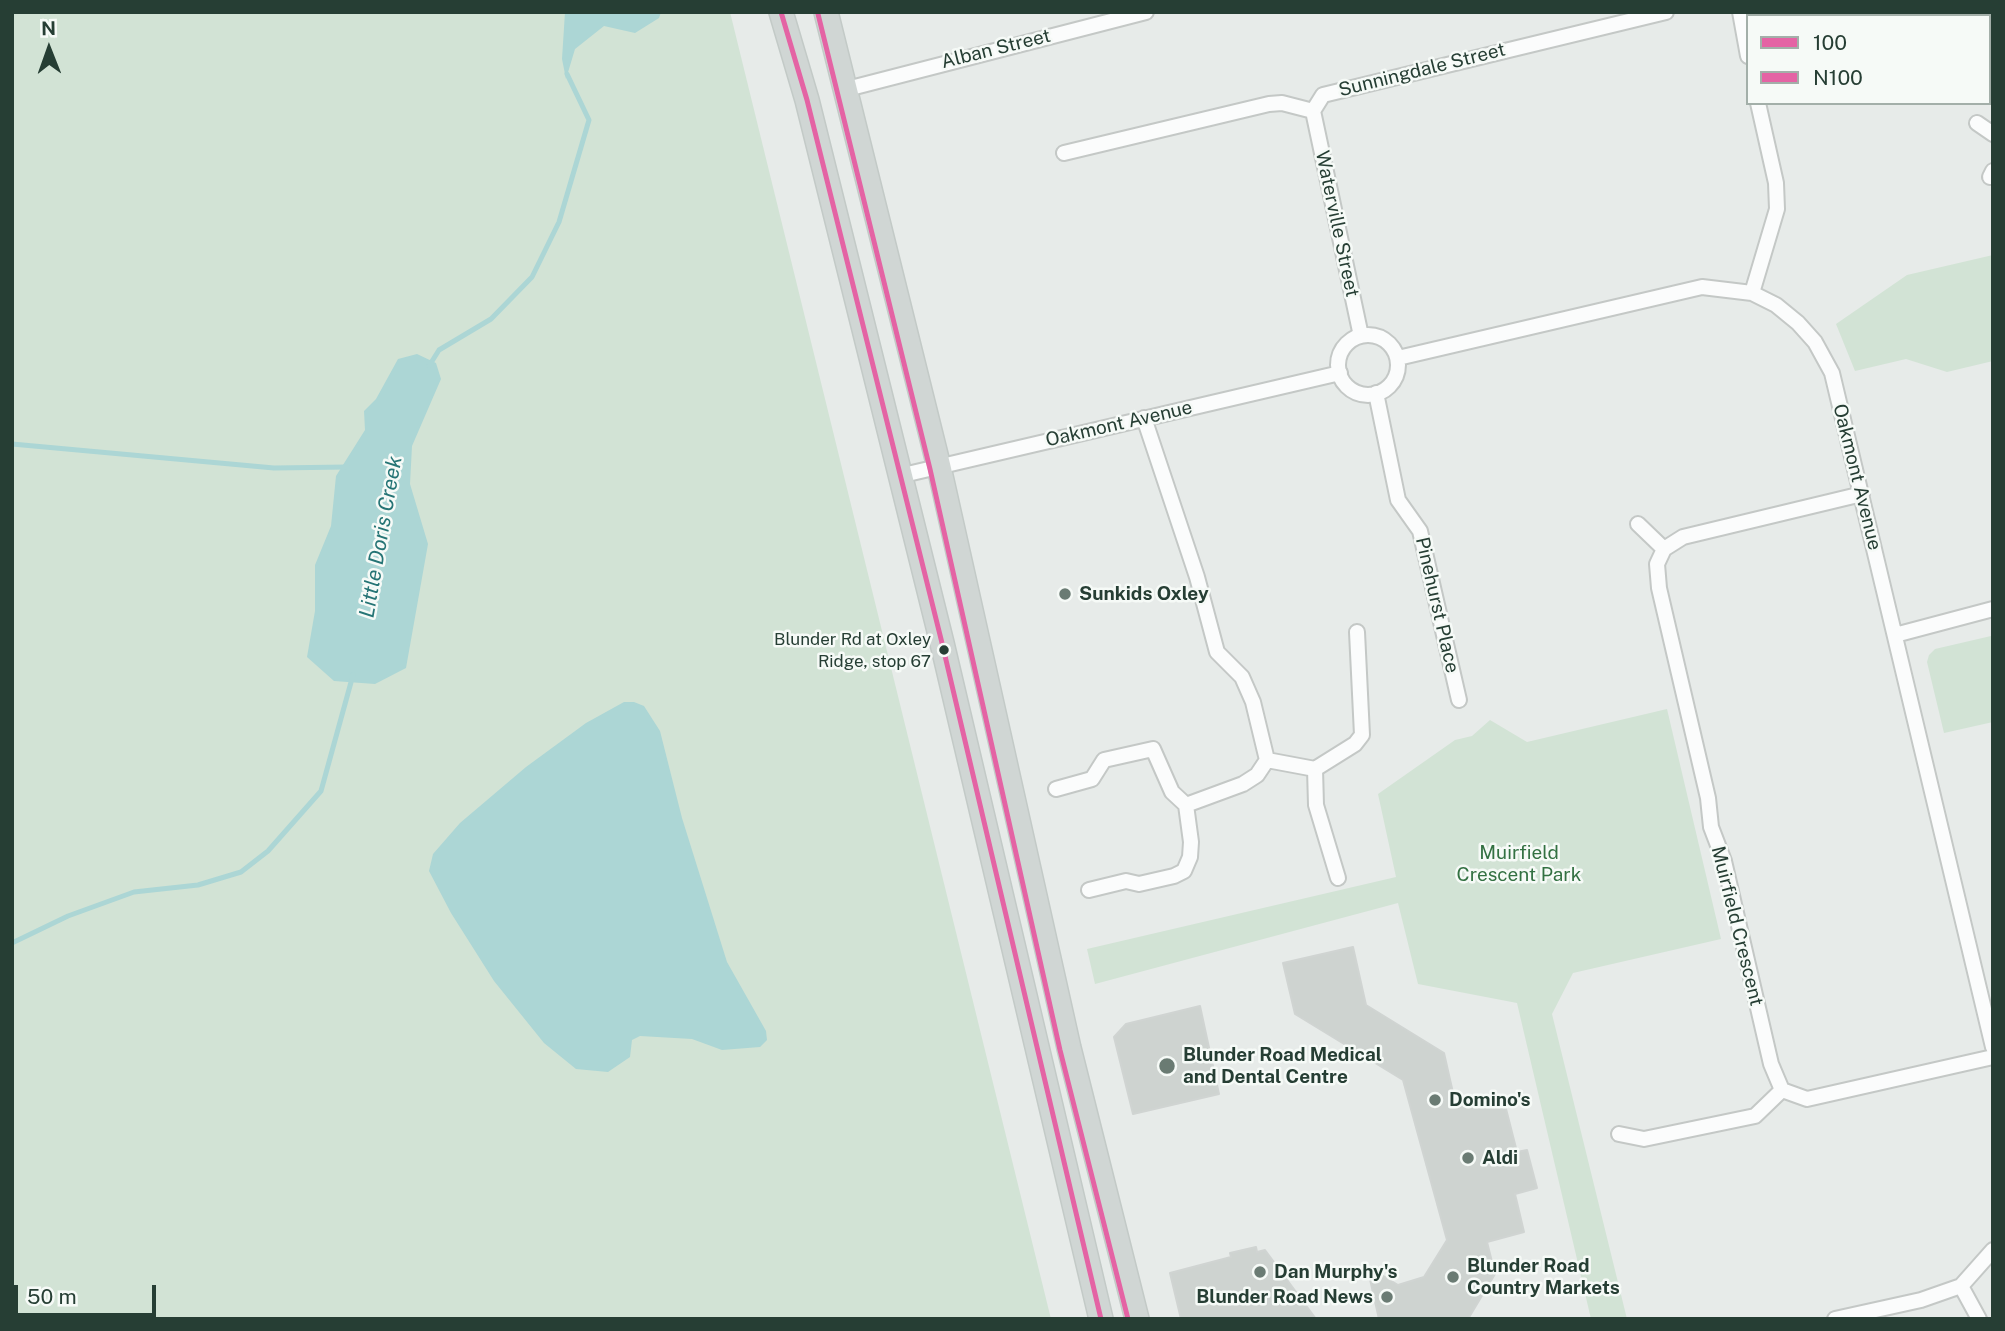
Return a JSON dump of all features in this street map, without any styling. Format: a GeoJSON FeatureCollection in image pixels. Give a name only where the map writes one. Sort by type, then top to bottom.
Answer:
{"type":"FeatureCollection","features":[{"type":"Feature","properties":{"kind":"main road"},"geometry":{"type":"LineString","coordinates":[[781,12],[807,100],[948,670],[1101,1319]]}},
{"type":"Feature","properties":{"kind":"main road"},"geometry":{"type":"LineString","coordinates":[[826,12],[939,467],[1069,1048],[1137,1319]]}},
{"type":"Feature","properties":{"kind":"street","name":"Alban Street"},"geometry":{"type":"LineString","coordinates":[[847,89],[1146,12]]}},
{"type":"Feature","properties":{"kind":"street","name":"Sunningdale Street"},"geometry":{"type":"LineString","coordinates":[[1313,111],[1323,95],[1667,12]]}},
{"type":"Feature","properties":{"kind":"street"},"geometry":{"type":"LineString","coordinates":[[1740,12],[1746,45]]}},
{"type":"Feature","properties":{"kind":"street"},"geometry":{"type":"LineString","coordinates":[[1064,153],[1269,104],[1282,103],[1313,111]]}},
{"type":"Feature","properties":{"kind":"street"},"geometry":{"type":"LineString","coordinates":[[1752,293],[1777,209],[1776,183],[1758,105]]}},
{"type":"Feature","properties":{"kind":"street","name":"Waterville Street"},"geometry":{"type":"LineString","coordinates":[[1313,111],[1361,336]]}},
{"type":"Feature","properties":{"kind":"street"},"geometry":{"type":"LineString","coordinates":[[1977,123],[1993,134]]}},
{"type":"Feature","properties":{"kind":"street","name":"Oakmont Avenue"},"geometry":{"type":"LineString","coordinates":[[1398,358],[1681,290],[1723,288],[1752,293],[1776,305],[1798,323],[1824,355],[1832,373],[1993,1047]]}},
{"type":"Feature","properties":{"kind":"street"},"geometry":{"type":"LineString","coordinates":[[1361,336],[1380,337],[1394,350],[1398,358],[1396,376],[1384,390],[1376,393],[1357,392],[1343,381],[1339,373],[1339,363],[1345,346],[1361,336]]}},
{"type":"Feature","properties":{"kind":"street","name":"Oakmont Avenue"},"geometry":{"type":"LineString","coordinates":[[900,476],[1339,373]]}},
{"type":"Feature","properties":{"kind":"street","name":"Pinehurst Place"},"geometry":{"type":"LineString","coordinates":[[1376,393],[1398,500],[1420,531],[1459,700]]}},
{"type":"Feature","properties":{"kind":"street"},"geometry":{"type":"LineString","coordinates":[[1144,418],[1197,577],[1217,652],[1242,677],[1253,702],[1267,760],[1257,775],[1243,784],[1186,805]]}},
{"type":"Feature","properties":{"kind":"street"},"geometry":{"type":"LineString","coordinates":[[1639,524],[1664,550],[1683,537],[1862,494]]}},
{"type":"Feature","properties":{"kind":"street","name":"Muirfield Crescent"},"geometry":{"type":"LineString","coordinates":[[1664,550],[1657,564],[1659,588],[1707,798],[1710,827],[1724,861],[1771,1064],[1783,1090]]}},
{"type":"Feature","properties":{"kind":"street"},"geometry":{"type":"LineString","coordinates":[[1895,635],[1993,609]]}},
{"type":"Feature","properties":{"kind":"street"},"geometry":{"type":"LineString","coordinates":[[1267,760],[1315,769],[1355,744],[1362,735],[1357,632]]}},
{"type":"Feature","properties":{"kind":"street"},"geometry":{"type":"LineString","coordinates":[[1056,789],[1092,779],[1104,760],[1153,749],[1172,792],[1186,805],[1191,842],[1190,857],[1184,870],[1174,876],[1139,884],[1126,881],[1089,890]]}},
{"type":"Feature","properties":{"kind":"street"},"geometry":{"type":"LineString","coordinates":[[1315,769],[1316,805],[1338,878]]}},
{"type":"Feature","properties":{"kind":"street"},"geometry":{"type":"LineString","coordinates":[[1619,1134],[1644,1139],[1755,1116],[1783,1090],[1807,1099],[1993,1057]]}},
{"type":"Feature","properties":{"kind":"street"},"geometry":{"type":"LineString","coordinates":[[1835,1319],[1921,1300],[1961,1286],[1993,1250]]}},
{"type":"Feature","properties":{"kind":"street"},"geometry":{"type":"LineString","coordinates":[[1961,1286],[1979,1319]]}},
{"type":"Feature","properties":{"kind":"green space"},"geometry":{"type":"Polygon","coordinates":[[[12,12],[730,12],[1051,1319],[12,1319],[12,12]]]}},
{"type":"Feature","properties":{"kind":"green space"},"geometry":{"type":"Polygon","coordinates":[[[1993,255],[1993,361],[1947,372],[1906,359],[1855,371],[1836,324],[1907,275],[1993,255]]]}},
{"type":"Feature","properties":{"kind":"green space"},"geometry":{"type":"Polygon","coordinates":[[[1991,636],[1993,722],[1944,733],[1927,662],[1929,655],[1935,649],[1991,636]]]}},
{"type":"Feature","properties":{"kind":"green space","name":"Muirfield Crescent Park"},"geometry":{"type":"Polygon","coordinates":[[[1667,709],[1721,939],[1573,973],[1552,1014],[1627,1319],[1591,1319],[1517,1003],[1418,984],[1398,903],[1095,984],[1087,949],[1396,877],[1378,794],[1455,740],[1472,736],[1490,720],[1527,742],[1667,709]]]}},
{"type":"Feature","properties":{"kind":"water"},"geometry":{"type":"Polygon","coordinates":[[[565,12],[661,12],[659,18],[635,33],[604,26],[575,49],[566,79],[562,59],[565,12]]]}},
{"type":"Feature","properties":{"kind":"water"},"geometry":{"type":"Polygon","coordinates":[[[417,354],[436,363],[441,379],[412,446],[410,484],[428,544],[406,668],[375,684],[334,681],[307,657],[315,611],[315,565],[331,526],[336,476],[365,430],[364,411],[376,399],[398,359],[417,354]]]}},
{"type":"Feature","properties":{"kind":"water"},"geometry":{"type":"Polygon","coordinates":[[[624,702],[644,706],[660,731],[682,818],[727,962],[766,1031],[767,1040],[760,1047],[722,1050],[692,1039],[640,1036],[632,1040],[630,1057],[608,1072],[576,1069],[544,1043],[494,981],[451,913],[429,871],[433,854],[460,823],[526,767],[586,723],[624,702]]]}},
{"type":"Feature","properties":{"kind":"building"},"geometry":{"type":"Polygon","coordinates":[[[1353,947],[1366,1005],[1444,1053],[1456,1106],[1503,1097],[1517,1152],[1527,1150],[1537,1188],[1515,1194],[1524,1232],[1487,1242],[1495,1274],[1468,1319],[1379,1319],[1367,1266],[1398,1285],[1424,1277],[1447,1240],[1403,1080],[1295,1014],[1283,963],[1353,947]]]}},
{"type":"Feature","properties":{"kind":"building","name":"Blunder Road Medical and Dental Centre"},"geometry":{"type":"Polygon","coordinates":[[[1200,1006],[1219,1094],[1133,1114],[1114,1037],[1126,1024],[1200,1006]]]}},
{"type":"Feature","properties":{"kind":"building"},"geometry":{"type":"Polygon","coordinates":[[[1256,1247],[1257,1252],[1265,1250],[1316,1319],[1181,1319],[1170,1273],[1231,1257],[1230,1253],[1256,1247]]]}},
{"type":"Feature","properties":{"kind":"waterway","name":"Little Doris Creek"},"geometry":{"type":"LineString","coordinates":[[429,366],[439,350],[491,319],[532,277],[559,222],[589,120],[567,74]]}},
{"type":"Feature","properties":{"kind":"waterway"},"geometry":{"type":"LineString","coordinates":[[12,444],[274,468],[347,467]]}},
{"type":"Feature","properties":{"kind":"waterway","name":"Little Doris Creek"},"geometry":{"type":"LineString","coordinates":[[12,943],[68,916],[134,892],[198,885],[241,872],[268,851],[321,791],[353,675]]}},
{"type":"Feature","properties":{"kind":"transit line","name":"100"},"geometry":{"type":"LineString","coordinates":[[781,12],[807,100],[942,643],[1101,1319]]}},
{"type":"Feature","properties":{"kind":"transit line","name":"N100"},"geometry":{"type":"LineString","coordinates":[[818,14],[930,469],[1060,1050],[1128,1319]]}},
{"type":"Feature","properties":{"kind":"place","name":"Sunkids Oxley"},"geometry":{"type":"Point","coordinates":[1065,594]}},
{"type":"Feature","properties":{"kind":"place","name":"Blunder Rd at Oxley Ridge, stop 67"},"geometry":{"type":"Point","coordinates":[944,650]}},
{"type":"Feature","properties":{"kind":"place","name":"Blunder Road Medical and Dental Centre"},"geometry":{"type":"Point","coordinates":[1167,1066]}},
{"type":"Feature","properties":{"kind":"place","name":"Domino's"},"geometry":{"type":"Point","coordinates":[1435,1100]}},
{"type":"Feature","properties":{"kind":"place","name":"Aldi"},"geometry":{"type":"Point","coordinates":[1468,1158]}},
{"type":"Feature","properties":{"kind":"place","name":"Dan Murphy's"},"geometry":{"type":"Point","coordinates":[1260,1272]}},
{"type":"Feature","properties":{"kind":"place","name":"Blunder Road Country Markets"},"geometry":{"type":"Point","coordinates":[1453,1277]}},
{"type":"Feature","properties":{"kind":"place","name":"Blunder Road News"},"geometry":{"type":"Point","coordinates":[1387,1297]}}]}
